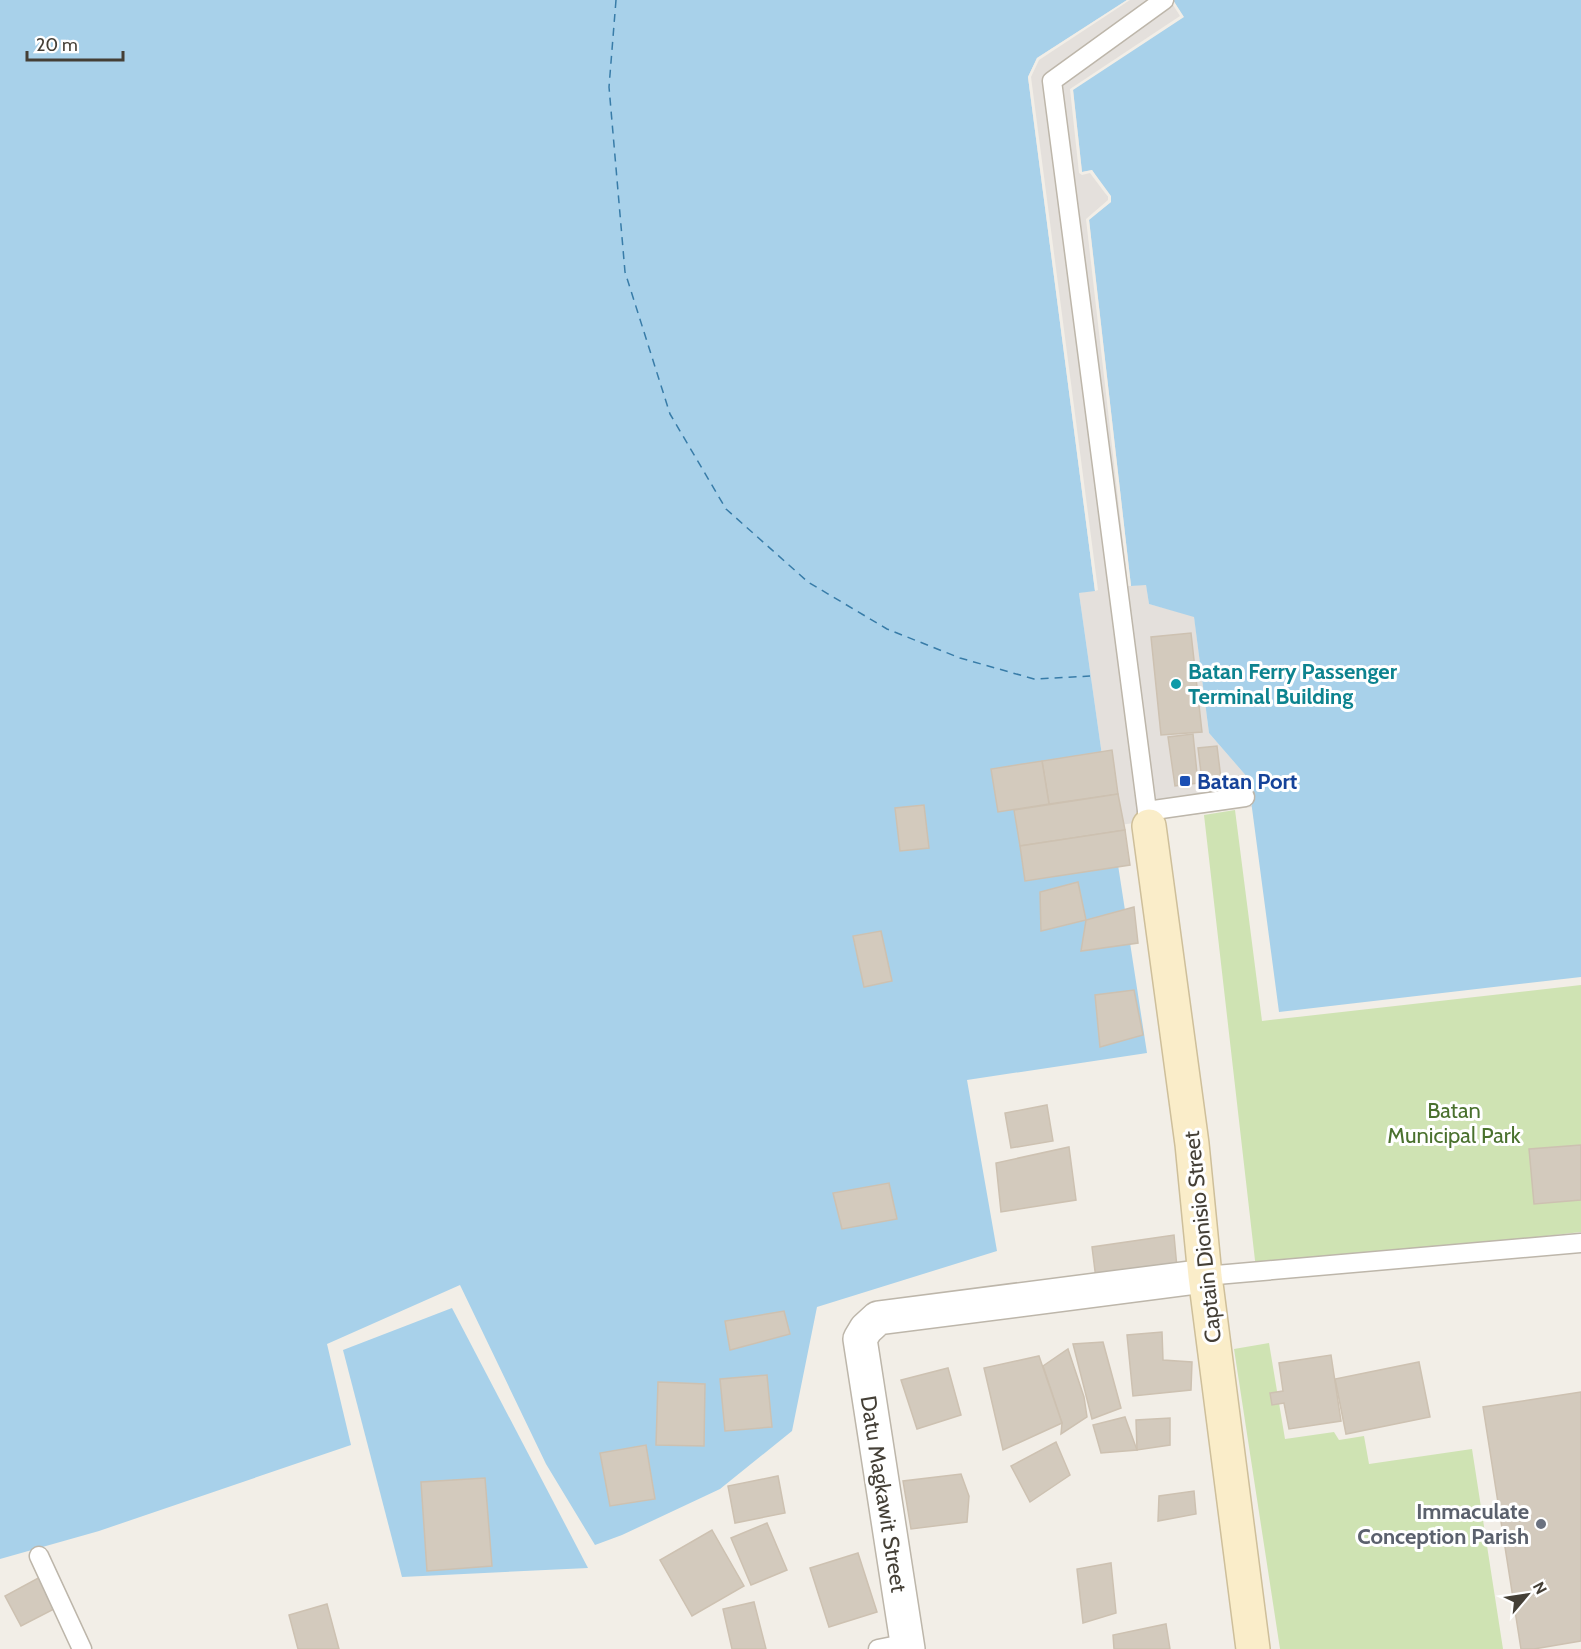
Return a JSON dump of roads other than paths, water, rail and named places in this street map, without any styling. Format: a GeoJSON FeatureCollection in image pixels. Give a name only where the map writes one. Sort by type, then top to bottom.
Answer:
{"type":"FeatureCollection","features":[{"type":"Feature","properties":{"kind":"street","name":"Captain Dionisio Street"},"geometry":{"type":"LineString","coordinates":[[1148,818],[1253,1649]]}},
{"type":"Feature","properties":{"kind":"street","name":"Datu Magkawit Street"},"geometry":{"type":"LineString","coordinates":[[898,1647],[860,1340],[866,1329],[878,1318],[1205,1276]]}},
{"type":"Feature","properties":{"kind":"lane"},"geometry":{"type":"LineString","coordinates":[[1164,0],[1052,81],[1148,818],[1245,797]]}},
{"type":"Feature","properties":{"kind":"lane"},"geometry":{"type":"LineString","coordinates":[[1205,1276],[1581,1243]]}},
{"type":"Feature","properties":{"kind":"lane"},"geometry":{"type":"LineString","coordinates":[[39,1556],[82,1649]]}},
{"type":"Feature","properties":{"kind":"water"},"geometry":{"type":"Polygon","coordinates":[[[0,0],[1127,0],[1037,58],[1028,77],[1095,591],[1079,593],[1147,1053],[967,1080],[997,1251],[817,1307],[792,1431],[720,1489],[622,1535],[595,1545],[546,1464],[460,1285],[327,1344],[351,1445],[99,1531],[0,1559],[0,0]]]}},
{"type":"Feature","properties":{"kind":"water"},"geometry":{"type":"Polygon","coordinates":[[[1173,0],[1581,0],[1581,977],[1279,1012],[1248,778],[1209,733],[1194,617],[1149,604],[1146,585],[1131,586],[1089,219],[1111,202],[1092,170],[1082,172],[1073,89],[1183,17],[1173,0]]]}},
{"type":"Feature","properties":{"kind":"water"},"geometry":{"type":"Polygon","coordinates":[[[452,1308],[588,1568],[402,1577],[343,1350],[452,1308]]]}},
{"type":"Feature","properties":{"kind":"place","name":"Batan Ferry Passenger Terminal Building"},"geometry":{"type":"Point","coordinates":[1176,684]}},
{"type":"Feature","properties":{"kind":"place","name":"Batan Port"},"geometry":{"type":"Point","coordinates":[1185,781]}},
{"type":"Feature","properties":{"kind":"place","name":"Immaculate Conception Parish"},"geometry":{"type":"Point","coordinates":[1541,1524]}},
{"type":"Feature","properties":{"kind":"park label","name":"Batan Municipal Park"},"geometry":{"type":"Point","coordinates":[1454,1122]}}]}
